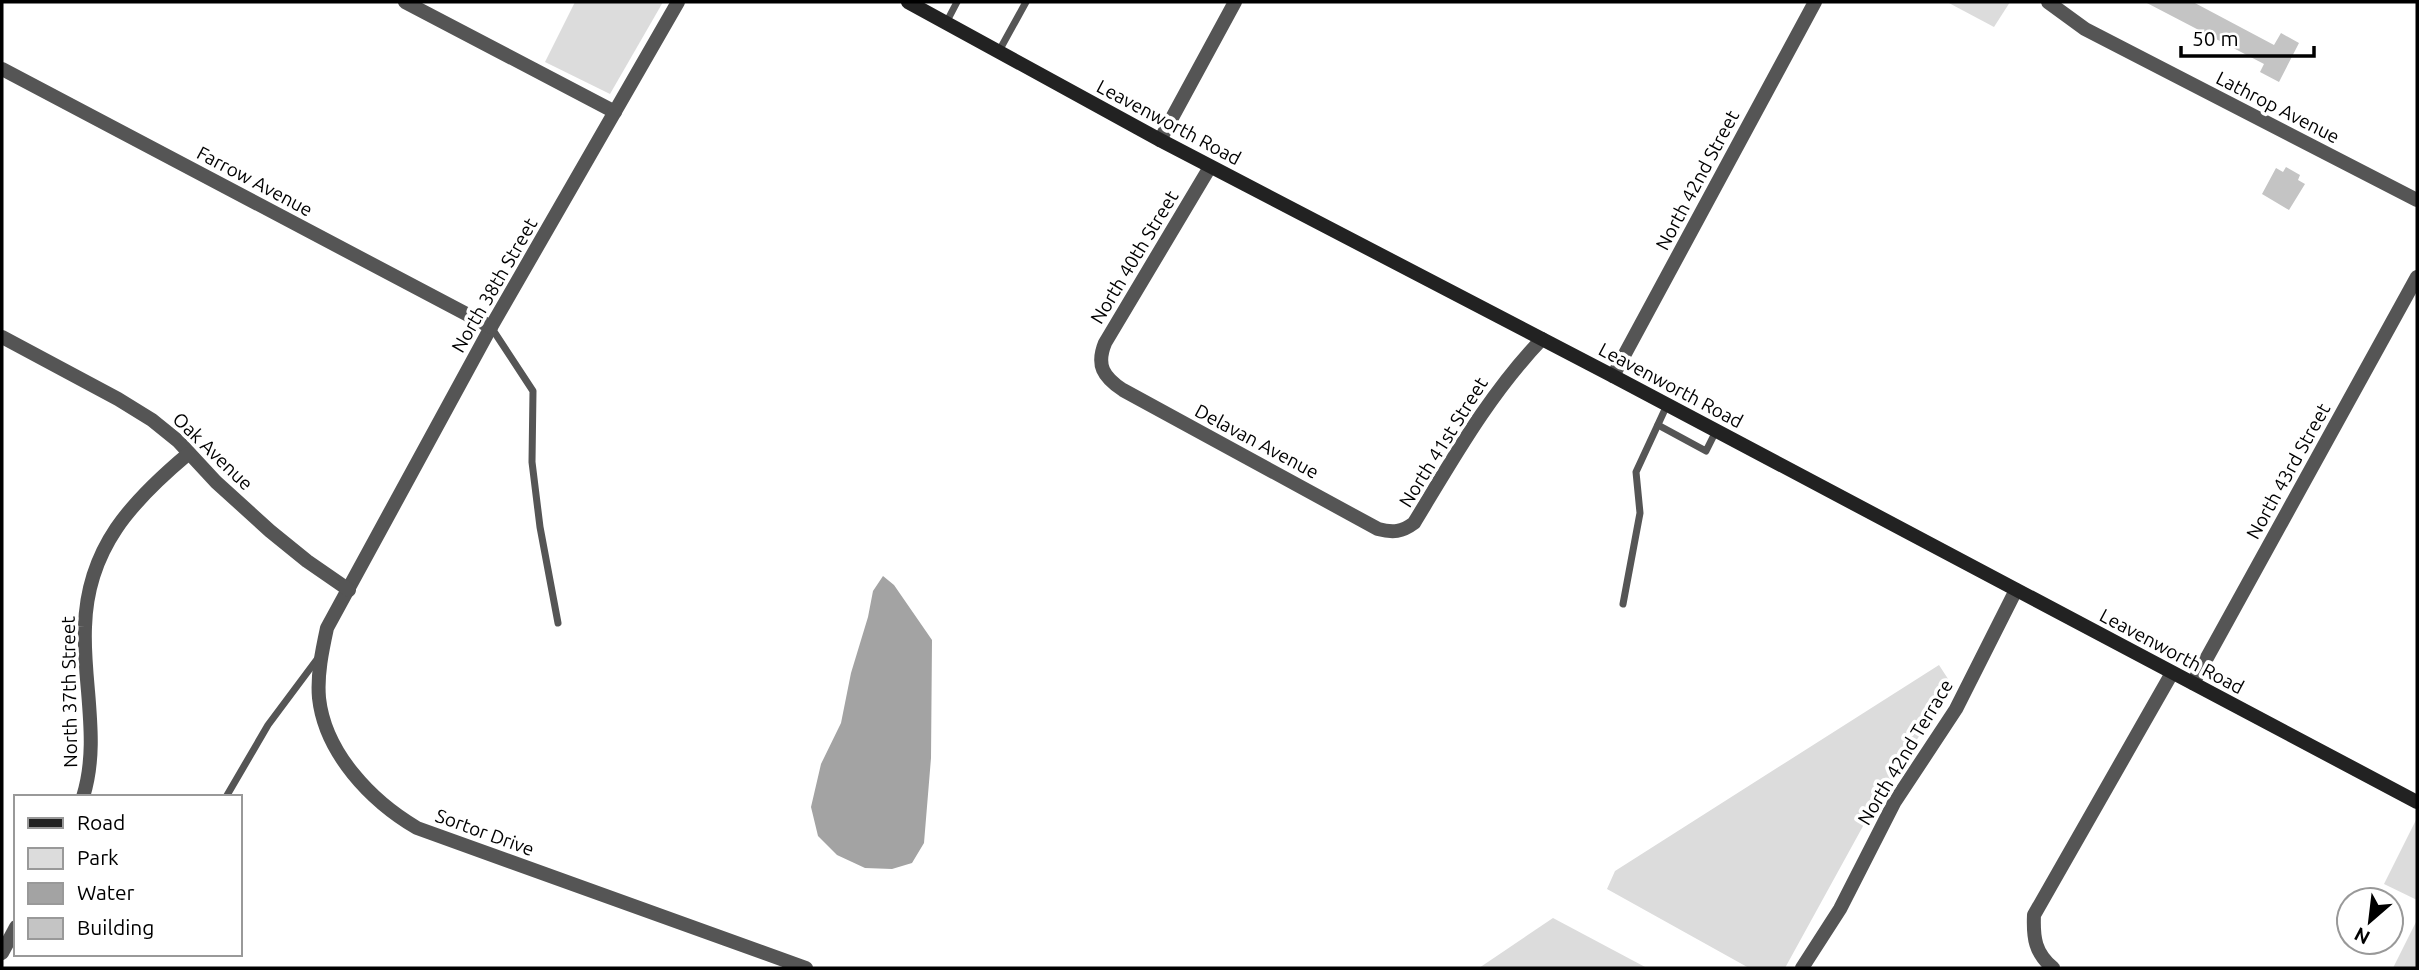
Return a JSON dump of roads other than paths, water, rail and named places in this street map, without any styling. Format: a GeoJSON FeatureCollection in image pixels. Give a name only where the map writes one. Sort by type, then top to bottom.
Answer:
{"type":"FeatureCollection","features":[{"type":"Feature","properties":{"kind":"main road","name":"Leavenworth Road"},"geometry":{"type":"LineString","coordinates":[[908,2],[1210,167],[1613,376],[2417,802]]}},
{"type":"Feature","properties":{"kind":"street"},"geometry":{"type":"LineString","coordinates":[[405,2],[615,112]]}},
{"type":"Feature","properties":{"kind":"street","name":"North 38th Street"},"geometry":{"type":"LineString","coordinates":[[349,590],[491,327],[678,2]]}},
{"type":"Feature","properties":{"kind":"street"},"geometry":{"type":"LineString","coordinates":[[1160,140],[1235,2]]}},
{"type":"Feature","properties":{"kind":"street","name":"North 42nd Street"},"geometry":{"type":"LineString","coordinates":[[1613,376],[1815,2]]}},
{"type":"Feature","properties":{"kind":"street","name":"Lathrop Avenue"},"geometry":{"type":"LineString","coordinates":[[2048,3],[2085,29],[2417,200]]}},
{"type":"Feature","properties":{"kind":"street","name":"Farrow Avenue"},"geometry":{"type":"LineString","coordinates":[[2,69],[491,327]]}},
{"type":"Feature","properties":{"kind":"street","name":"North 40th Street"},"geometry":{"type":"LineString","coordinates":[[1103,370],[1101,354],[1105,343],[1210,167]]}},
{"type":"Feature","properties":{"kind":"street","name":"North 43rd Street"},"geometry":{"type":"LineString","coordinates":[[2193,683],[2417,277]]}},
{"type":"Feature","properties":{"kind":"street","name":"Oak Avenue"},"geometry":{"type":"LineString","coordinates":[[2,337],[152,420],[178,441],[188,454],[270,531],[349,590]]}},
{"type":"Feature","properties":{"kind":"street","name":"North 41st Street"},"geometry":{"type":"LineString","coordinates":[[1401,531],[1414,523],[1478,417],[1513,369],[1542,339]]}},
{"type":"Feature","properties":{"kind":"street","name":"Delavan Avenue"},"geometry":{"type":"LineString","coordinates":[[1103,370],[1113,384],[1123,390],[1366,522],[1391,533],[1401,531]]}},
{"type":"Feature","properties":{"kind":"street","name":"North 37th Street"},"geometry":{"type":"LineString","coordinates":[[84,795],[89,780],[92,742],[85,625],[89,587],[110,538],[125,514],[188,454]]}},
{"type":"Feature","properties":{"kind":"street","name":"Sortor Drive"},"geometry":{"type":"LineString","coordinates":[[349,590],[327,628],[322,652],[319,697],[324,720],[343,759],[371,794],[400,818],[417,828],[463,846],[806,968]]}},
{"type":"Feature","properties":{"kind":"street","name":"North 42nd Terrace"},"geometry":{"type":"LineString","coordinates":[[1802,968],[1840,909],[1894,803],[1955,709],[2016,590]]}},
{"type":"Feature","properties":{"kind":"street"},"geometry":{"type":"LineString","coordinates":[[2053,968],[2045,961],[2033,939],[2034,915],[2172,673]]}},
{"type":"Feature","properties":{"kind":"street"},"geometry":{"type":"LineString","coordinates":[[2,953],[14,931]]}},
{"type":"Feature","properties":{"kind":"lane"},"geometry":{"type":"LineString","coordinates":[[946,23],[957,2]]}},
{"type":"Feature","properties":{"kind":"lane"},"geometry":{"type":"LineString","coordinates":[[998,51],[1026,2]]}},
{"type":"Feature","properties":{"kind":"lane"},"geometry":{"type":"LineString","coordinates":[[491,327],[533,391],[532,462],[540,527],[558,623]]}},
{"type":"Feature","properties":{"kind":"lane"},"geometry":{"type":"LineString","coordinates":[[1623,604],[1640,513],[1636,472],[1667,405]]}},
{"type":"Feature","properties":{"kind":"lane"},"geometry":{"type":"LineString","coordinates":[[1658,425],[1706,451],[1716,431]]}},
{"type":"Feature","properties":{"kind":"lane"},"geometry":{"type":"LineString","coordinates":[[227,795],[268,725],[322,652]]}},
{"type":"Feature","properties":{"kind":"water"},"geometry":{"type":"Polygon","coordinates":[[[883,576],[894,585],[932,640],[931,758],[924,843],[912,863],[892,869],[865,868],[837,855],[818,836],[811,807],[821,764],[841,723],[873,591],[883,576]]]}}]}
